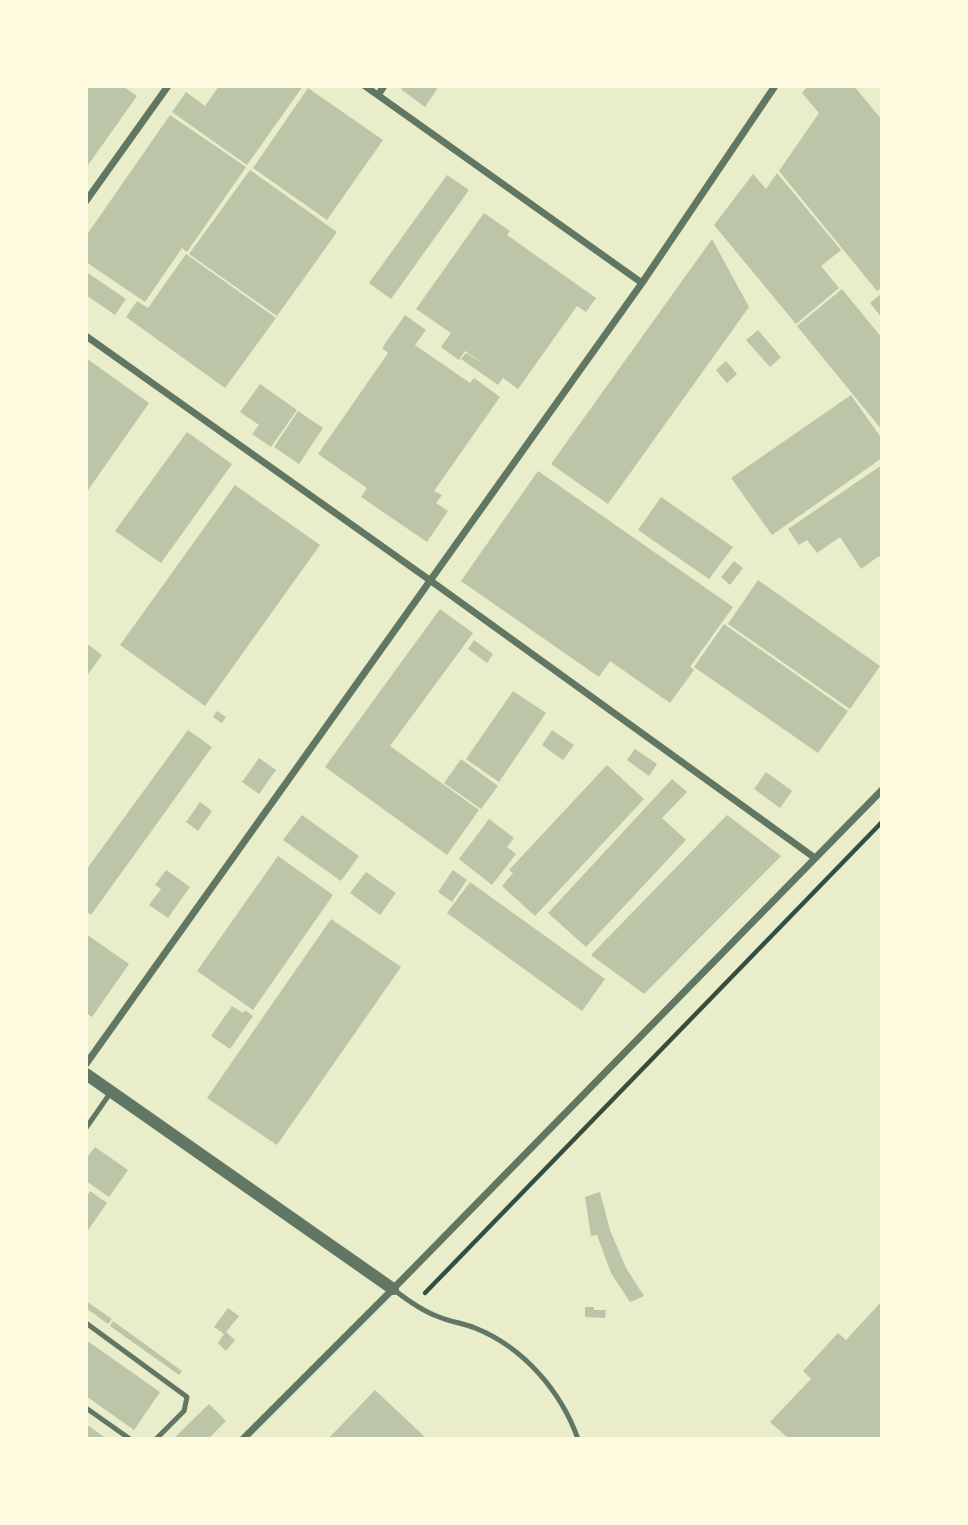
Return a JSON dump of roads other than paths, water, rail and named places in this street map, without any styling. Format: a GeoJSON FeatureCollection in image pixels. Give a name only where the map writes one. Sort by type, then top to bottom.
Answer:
{"type":"FeatureCollection","features":[{"type":"Feature","properties":{"kind":"street"},"geometry":{"type":"LineString","coordinates":[[86,201],[168,86]]}},
{"type":"Feature","properties":{"kind":"street"},"geometry":{"type":"LineString","coordinates":[[365,86],[642,283]]}},
{"type":"Feature","properties":{"kind":"street"},"geometry":{"type":"LineString","coordinates":[[377,95],[384,86]]}},
{"type":"Feature","properties":{"kind":"street"},"geometry":{"type":"LineString","coordinates":[[86,1063],[642,283],[775,86]]}},
{"type":"Feature","properties":{"kind":"street"},"geometry":{"type":"LineString","coordinates":[[86,336],[815,858]]}},
{"type":"Feature","properties":{"kind":"street"},"geometry":{"type":"LineString","coordinates":[[243,1439],[882,790]]}},
{"type":"Feature","properties":{"kind":"street"},"geometry":{"type":"LineString","coordinates":[[86,1074],[393,1289]]}},
{"type":"Feature","properties":{"kind":"lane"},"geometry":{"type":"LineString","coordinates":[[86,1128],[111,1092]]}},
{"type":"Feature","properties":{"kind":"lane"},"geometry":{"type":"LineString","coordinates":[[393,1289],[440,1318],[492,1336],[523,1357],[563,1407],[578,1439]]}},
{"type":"Feature","properties":{"kind":"lane"},"geometry":{"type":"LineString","coordinates":[[86,1323],[187,1397],[184,1411],[156,1439]]}},
{"type":"Feature","properties":{"kind":"lane"},"geometry":{"type":"LineString","coordinates":[[86,1408],[130,1439]]}}]}
